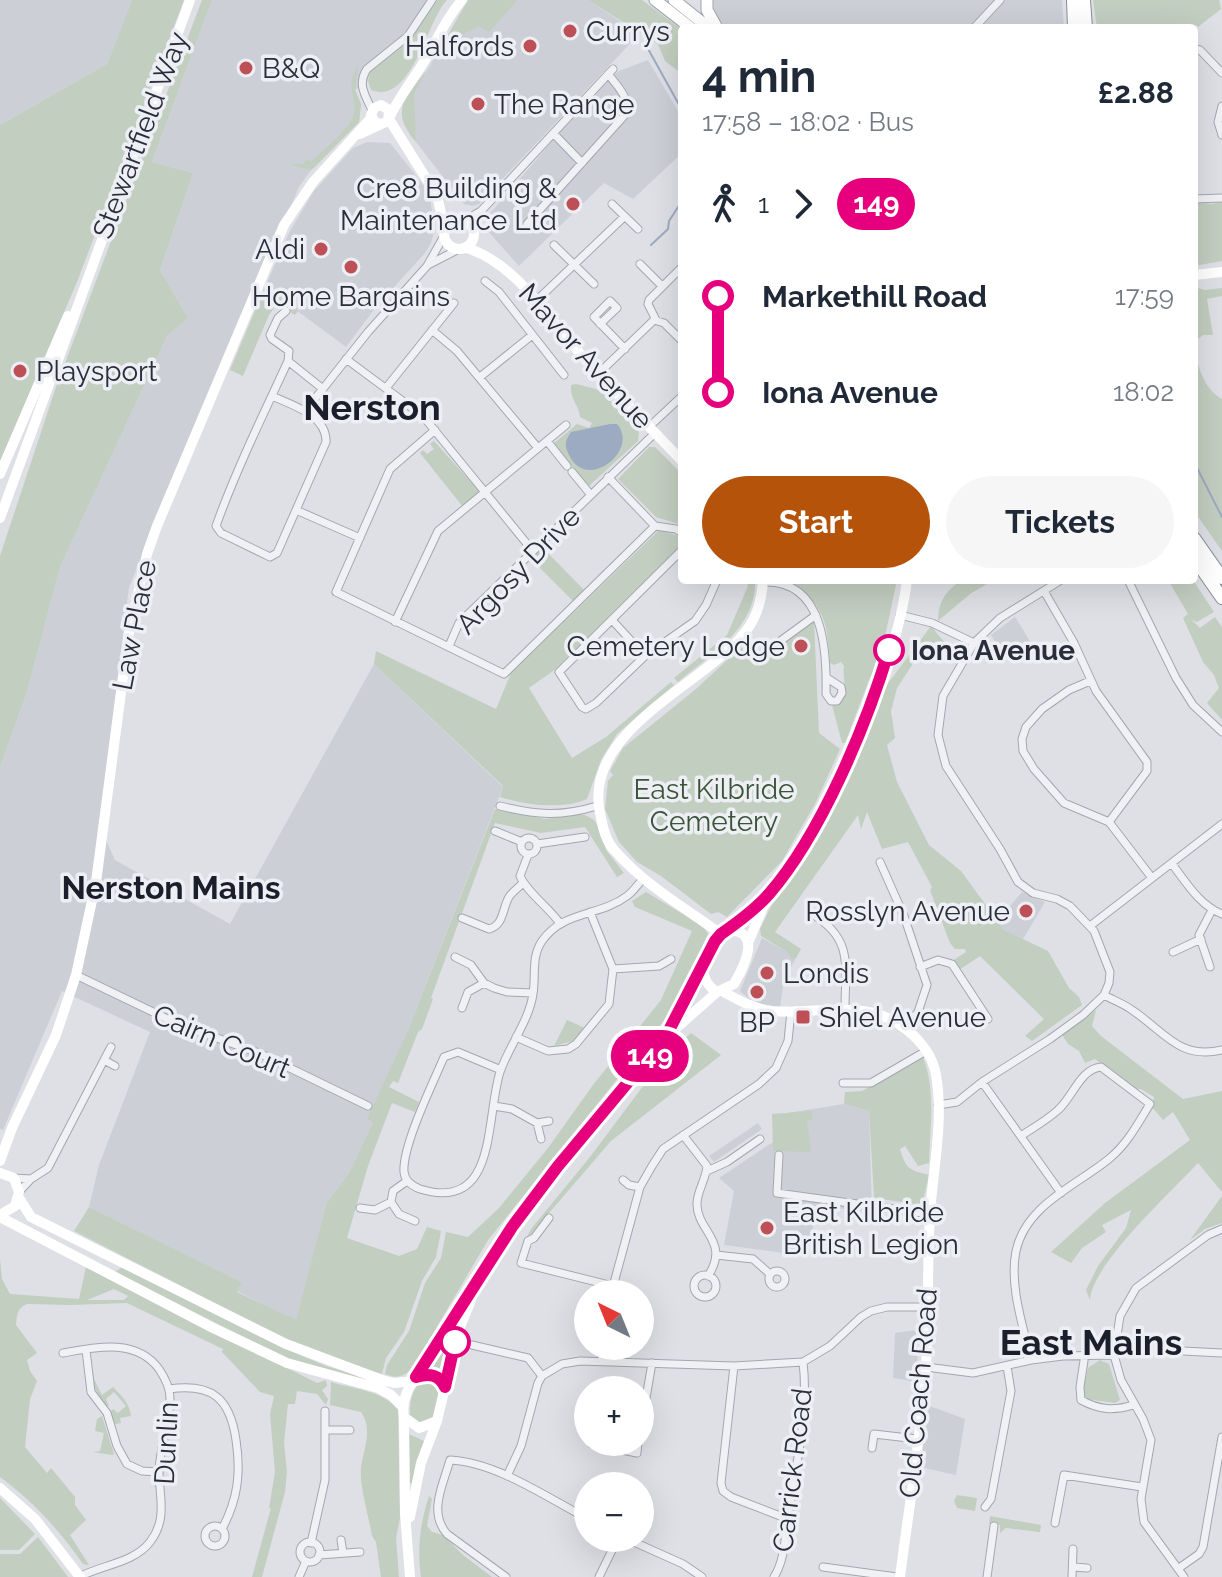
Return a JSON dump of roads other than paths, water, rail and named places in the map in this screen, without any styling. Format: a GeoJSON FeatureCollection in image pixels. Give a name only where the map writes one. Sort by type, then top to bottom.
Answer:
{"type":"FeatureCollection","features":[{"type":"Feature","properties":{"kind":"highway"},"geometry":{"type":"LineString","coordinates":[[1073,0],[1074,24]]}},
{"type":"Feature","properties":{"kind":"highway"},"geometry":{"type":"LineString","coordinates":[[1084,0],[1086,24]]}},
{"type":"Feature","properties":{"kind":"highway"},"geometry":{"type":"LineString","coordinates":[[1198,544],[1222,578]]}},
{"type":"Feature","properties":{"kind":"highway"},"geometry":{"type":"LineString","coordinates":[[1198,564],[1222,598]]}},
{"type":"Feature","properties":{"kind":"main road"},"geometry":{"type":"LineString","coordinates":[[655,0],[686,24]]}},
{"type":"Feature","properties":{"kind":"main road"},"geometry":{"type":"LineString","coordinates":[[674,0],[704,24]]}},
{"type":"Feature","properties":{"kind":"main road"},"geometry":{"type":"LineString","coordinates":[[707,0],[707,10],[715,24]]}},
{"type":"Feature","properties":{"kind":"street","name":"Stewartfield Way"},"geometry":{"type":"LineString","coordinates":[[0,518],[190,0]]}},
{"type":"Feature","properties":{"kind":"street","name":"Mavor Avenue"},"geometry":{"type":"LineString","coordinates":[[432,0],[408,36],[367,69],[361,84],[364,93],[429,171],[440,188],[445,204],[468,226],[487,254],[514,276],[598,374],[678,457]]}},
{"type":"Feature","properties":{"kind":"street","name":"Law Place"},"geometry":{"type":"LineString","coordinates":[[0,1161],[12,1128],[56,1035],[76,975],[96,882],[129,632],[147,554],[187,452],[284,225],[313,182],[402,91],[462,0]]}},
{"type":"Feature","properties":{"kind":"street"},"geometry":{"type":"LineString","coordinates":[[978,24],[1000,0]]}},
{"type":"Feature","properties":{"kind":"street"},"geometry":{"type":"LineString","coordinates":[[1198,49],[1222,73]]}},
{"type":"Feature","properties":{"kind":"street"},"geometry":{"type":"LineString","coordinates":[[427,266],[462,249],[468,226],[610,71],[628,108],[624,116],[527,224]]}},
{"type":"Feature","properties":{"kind":"street"},"geometry":{"type":"LineString","coordinates":[[1222,106],[1218,122],[1222,135]]}},
{"type":"Feature","properties":{"kind":"street"},"geometry":{"type":"LineString","coordinates":[[554,134],[582,163]]}},
{"type":"Feature","properties":{"kind":"street","name":"Mavor Avenue"},"geometry":{"type":"LineString","coordinates":[[412,153],[437,196],[444,232]]}},
{"type":"Feature","properties":{"kind":"street"},"geometry":{"type":"LineString","coordinates":[[1198,199],[1222,198]]}},
{"type":"Feature","properties":{"kind":"street"},"geometry":{"type":"LineString","coordinates":[[612,204],[638,229]]}},
{"type":"Feature","properties":{"kind":"street"},"geometry":{"type":"LineString","coordinates":[[536,301],[624,217]]}},
{"type":"Feature","properties":{"kind":"street"},"geometry":{"type":"LineString","coordinates":[[306,410],[427,266],[451,222],[468,226]]}},
{"type":"Feature","properties":{"kind":"street"},"geometry":{"type":"LineString","coordinates":[[444,232],[448,245],[462,249]]}},
{"type":"Feature","properties":{"kind":"street"},"geometry":{"type":"LineString","coordinates":[[554,245],[594,284]]}},
{"type":"Feature","properties":{"kind":"street","name":"Mavor Avenue"},"geometry":{"type":"LineString","coordinates":[[462,249],[487,254]]}},
{"type":"Feature","properties":{"kind":"street"},"geometry":{"type":"LineString","coordinates":[[640,264],[662,286]]}},
{"type":"Feature","properties":{"kind":"street","name":"Stewartfield Way"},"geometry":{"type":"LineString","coordinates":[[0,474],[89,271]]}},
{"type":"Feature","properties":{"kind":"street"},"geometry":{"type":"LineString","coordinates":[[678,271],[651,296],[648,304],[656,320],[664,323],[678,337]]}},
{"type":"Feature","properties":{"kind":"street"},"geometry":{"type":"LineString","coordinates":[[1198,275],[1222,272]]}},
{"type":"Feature","properties":{"kind":"street"},"geometry":{"type":"LineString","coordinates":[[485,281],[499,292],[564,375]]}},
{"type":"Feature","properties":{"kind":"street"},"geometry":{"type":"LineString","coordinates":[[386,388],[454,303]]}},
{"type":"Feature","properties":{"kind":"street"},"geometry":{"type":"LineString","coordinates":[[272,396],[306,410],[325,430],[326,442],[274,556],[266,555],[216,529],[272,396],[288,361],[289,351],[270,335],[278,318],[286,311]]}},
{"type":"Feature","properties":{"kind":"street"},"geometry":{"type":"LineString","coordinates":[[598,374],[656,320]]}},
{"type":"Feature","properties":{"kind":"street"},"geometry":{"type":"LineString","coordinates":[[600,324],[625,349]]}},
{"type":"Feature","properties":{"kind":"street"},"geometry":{"type":"LineString","coordinates":[[432,330],[457,351],[538,448]]}},
{"type":"Feature","properties":{"kind":"street"},"geometry":{"type":"LineString","coordinates":[[480,377],[531,336]]}},
{"type":"Feature","properties":{"kind":"street"},"geometry":{"type":"LineString","coordinates":[[346,359],[423,416],[532,550]]}},
{"type":"Feature","properties":{"kind":"street"},"geometry":{"type":"LineString","coordinates":[[288,361],[323,389]]}},
{"type":"Feature","properties":{"kind":"street","name":"Argosy Drive"},"geometry":{"type":"LineString","coordinates":[[449,646],[459,623],[591,495],[678,400]]}},
{"type":"Feature","properties":{"kind":"street"},"geometry":{"type":"LineString","coordinates":[[395,622],[438,531],[566,425]]}},
{"type":"Feature","properties":{"kind":"street"},"geometry":{"type":"LineString","coordinates":[[435,430],[390,469],[336,592],[504,674],[655,526]]}},
{"type":"Feature","properties":{"kind":"street","name":"Argosy Drive"},"geometry":{"type":"LineString","coordinates":[[547,441],[591,495]]}},
{"type":"Feature","properties":{"kind":"street"},"geometry":{"type":"LineString","coordinates":[[608,477],[655,526],[678,530]]}},
{"type":"Feature","properties":{"kind":"street"},"geometry":{"type":"LineString","coordinates":[[296,510],[360,538]]}},
{"type":"Feature","properties":{"kind":"street"},"geometry":{"type":"LineString","coordinates":[[678,554],[559,672],[586,709],[645,656],[695,621],[715,584]]}},
{"type":"Feature","properties":{"kind":"street"},"geometry":{"type":"LineString","coordinates":[[748,943],[737,931],[723,932],[643,879],[612,849],[597,806],[604,767],[623,736],[745,633],[759,604],[762,584]]}},
{"type":"Feature","properties":{"kind":"street"},"geometry":{"type":"LineString","coordinates":[[779,584],[795,589],[814,608],[820,624],[827,678]]}},
{"type":"Feature","properties":{"kind":"street"},"geometry":{"type":"LineString","coordinates":[[665,1038],[708,954],[723,932],[767,896],[804,848],[842,770],[881,676],[906,584]]}},
{"type":"Feature","properties":{"kind":"street"},"geometry":{"type":"LineString","coordinates":[[938,1105],[957,1102],[1065,1028],[1104,995],[1109,983],[1110,972],[1090,926],[1070,906],[1033,893],[1018,882],[946,766],[938,735],[943,696],[974,643],[1000,618],[1055,584]]}},
{"type":"Feature","properties":{"kind":"street"},"geometry":{"type":"LineString","coordinates":[[1130,584],[1176,678],[1193,705],[1222,732]]}},
{"type":"Feature","properties":{"kind":"street"},"geometry":{"type":"LineString","coordinates":[[1044,591],[1074,643],[1090,681],[1147,762],[1147,771],[1109,822]]}},
{"type":"Feature","properties":{"kind":"street"},"geometry":{"type":"LineString","coordinates":[[779,642],[816,615]]}},
{"type":"Feature","properties":{"kind":"street"},"geometry":{"type":"LineString","coordinates":[[900,615],[932,623],[974,643]]}},
{"type":"Feature","properties":{"kind":"street"},"geometry":{"type":"LineString","coordinates":[[612,620],[645,656]]}},
{"type":"Feature","properties":{"kind":"street"},"geometry":{"type":"LineString","coordinates":[[1090,681],[1069,690],[1042,709],[1026,727],[1022,745],[1034,769],[1055,795],[1064,803],[1109,822],[1152,878]]}},
{"type":"Feature","properties":{"kind":"street"},"geometry":{"type":"LineString","coordinates":[[500,806],[554,815],[597,806]]}},
{"type":"Feature","properties":{"kind":"street"},"geometry":{"type":"LineString","coordinates":[[1090,926],[1222,824]]}},
{"type":"Feature","properties":{"kind":"street"},"geometry":{"type":"LineString","coordinates":[[495,831],[522,842]]}},
{"type":"Feature","properties":{"kind":"street"},"geometry":{"type":"LineString","coordinates":[[522,842],[529,838],[537,844],[585,837]]}},
{"type":"Feature","properties":{"kind":"street"},"geometry":{"type":"LineString","coordinates":[[522,842],[522,850],[528,855]]}},
{"type":"Feature","properties":{"kind":"street"},"geometry":{"type":"LineString","coordinates":[[537,844],[535,852],[528,855],[520,876],[559,922]]}},
{"type":"Feature","properties":{"kind":"street"},"geometry":{"type":"LineString","coordinates":[[880,862],[904,916],[927,985],[918,1012],[906,1028]]}},
{"type":"Feature","properties":{"kind":"street"},"geometry":{"type":"LineString","coordinates":[[1172,864],[1212,910],[1222,914]]}},
{"type":"Feature","properties":{"kind":"street"},"geometry":{"type":"LineString","coordinates":[[501,1070],[458,1052],[444,1057],[406,1156],[404,1171],[407,1181],[414,1187],[450,1194],[471,1183],[479,1169],[501,1070],[533,993],[537,950],[559,922],[626,897],[643,879]]}},
{"type":"Feature","properties":{"kind":"street"},"geometry":{"type":"LineString","coordinates":[[462,918],[489,929],[494,928],[509,897],[523,883]]}},
{"type":"Feature","properties":{"kind":"street"},"geometry":{"type":"LineString","coordinates":[[410,1577],[403,1411],[414,1379],[484,1269],[558,1166],[665,1038],[719,992],[734,984],[749,952],[748,943],[767,896]]}},
{"type":"Feature","properties":{"kind":"street"},"geometry":{"type":"LineString","coordinates":[[1210,967],[1199,935],[1212,910]]}},
{"type":"Feature","properties":{"kind":"street"},"geometry":{"type":"LineString","coordinates":[[516,1037],[548,1051],[559,1052],[576,1044],[609,1004],[613,969],[590,912]]}},
{"type":"Feature","properties":{"kind":"street"},"geometry":{"type":"LineString","coordinates":[[812,914],[837,934],[845,956],[845,1009]]}},
{"type":"Feature","properties":{"kind":"street"},"geometry":{"type":"LineString","coordinates":[[827,923],[835,914]]}},
{"type":"Feature","properties":{"kind":"street"},"geometry":{"type":"LineString","coordinates":[[1173,952],[1201,939]]}},
{"type":"Feature","properties":{"kind":"street"},"geometry":{"type":"LineString","coordinates":[[455,957],[471,965],[484,983],[507,992],[533,993]]}},
{"type":"Feature","properties":{"kind":"street"},"geometry":{"type":"LineString","coordinates":[[613,969],[659,966],[671,959]]}},
{"type":"Feature","properties":{"kind":"street"},"geometry":{"type":"LineString","coordinates":[[920,967],[938,960],[952,964],[988,1019]]}},
{"type":"Feature","properties":{"kind":"street"},"geometry":{"type":"LineString","coordinates":[[659,966],[663,976]]}},
{"type":"Feature","properties":{"kind":"street"},"geometry":{"type":"LineString","coordinates":[[701,972],[703,980],[719,992]]}},
{"type":"Feature","properties":{"kind":"street","name":"Cairn Court"},"geometry":{"type":"LineString","coordinates":[[76,975],[178,1024],[259,1053],[368,1106]]}},
{"type":"Feature","properties":{"kind":"street"},"geometry":{"type":"LineString","coordinates":[[462,1008],[468,992],[484,983]]}},
{"type":"Feature","properties":{"kind":"street","name":"Old Coach Road"},"geometry":{"type":"LineString","coordinates":[[719,992],[757,1008],[791,1011],[845,1009],[882,1015],[906,1028],[926,1051],[936,1074],[938,1138],[930,1214],[926,1367],[898,1577]]}},
{"type":"Feature","properties":{"kind":"street"},"geometry":{"type":"LineString","coordinates":[[1104,995],[1132,1010],[1187,1051],[1207,1054],[1222,1050]]}},
{"type":"Feature","properties":{"kind":"street"},"geometry":{"type":"LineString","coordinates":[[615,1280],[640,1187],[663,1149],[759,1084],[776,1068],[788,1041],[791,1011]]}},
{"type":"Feature","properties":{"kind":"street"},"geometry":{"type":"LineString","coordinates":[[111,1047],[48,1168],[31,1179],[15,1206],[0,1216],[57,1249],[287,1363],[378,1388],[391,1395],[419,1428],[437,1421]]}},
{"type":"Feature","properties":{"kind":"street"},"geometry":{"type":"LineString","coordinates":[[843,1083],[871,1083],[926,1051]]}},
{"type":"Feature","properties":{"kind":"street"},"geometry":{"type":"LineString","coordinates":[[104,1060],[115,1066]]}},
{"type":"Feature","properties":{"kind":"street"},"geometry":{"type":"LineString","coordinates":[[1021,1136],[1058,1110],[1094,1068],[1101,1067],[1150,1104],[1131,1136],[1110,1158],[1061,1193],[1028,1223],[1016,1250],[1015,1279],[1031,1360]]}},
{"type":"Feature","properties":{"kind":"street"},"geometry":{"type":"LineString","coordinates":[[982,1082],[1061,1193]]}},
{"type":"Feature","properties":{"kind":"street"},"geometry":{"type":"LineString","coordinates":[[494,1106],[524,1114],[537,1123],[541,1139]]}},
{"type":"Feature","properties":{"kind":"street"},"geometry":{"type":"LineString","coordinates":[[537,1123],[549,1121]]}},
{"type":"Feature","properties":{"kind":"street"},"geometry":{"type":"LineString","coordinates":[[683,1135],[707,1166],[706,1181],[697,1203],[701,1221],[714,1243],[716,1255],[708,1276]]}},
{"type":"Feature","properties":{"kind":"street"},"geometry":{"type":"LineString","coordinates":[[707,1171],[727,1162],[760,1139]]}},
{"type":"Feature","properties":{"kind":"street"},"geometry":{"type":"LineString","coordinates":[[6,1150],[19,1195],[31,1217],[298,1349],[382,1380],[394,1383],[425,1374],[442,1380],[445,1387]]}},
{"type":"Feature","properties":{"kind":"street"},"geometry":{"type":"LineString","coordinates":[[779,1155],[777,1193],[930,1214]]}},
{"type":"Feature","properties":{"kind":"street"},"geometry":{"type":"LineString","coordinates":[[0,1173],[31,1179]]}},
{"type":"Feature","properties":{"kind":"street"},"geometry":{"type":"LineString","coordinates":[[623,1180],[640,1187]]}},
{"type":"Feature","properties":{"kind":"street"},"geometry":{"type":"LineString","coordinates":[[407,1181],[393,1191],[391,1202],[399,1214],[415,1221]]}},
{"type":"Feature","properties":{"kind":"street"},"geometry":{"type":"LineString","coordinates":[[360,1208],[375,1210],[391,1202]]}},
{"type":"Feature","properties":{"kind":"street"},"geometry":{"type":"LineString","coordinates":[[549,1218],[534,1238],[528,1241],[521,1263],[578,1280]]}},
{"type":"Feature","properties":{"kind":"street"},"geometry":{"type":"LineString","coordinates":[[1184,1577],[1144,1522],[1142,1487],[1151,1440],[1116,1368],[1114,1355],[1120,1316],[1136,1288],[1208,1235],[1222,1229]]}},
{"type":"Feature","properties":{"kind":"street"},"geometry":{"type":"LineString","coordinates":[[57,1249],[65,1234]]}},
{"type":"Feature","properties":{"kind":"street"},"geometry":{"type":"LineString","coordinates":[[716,1255],[753,1259],[770,1274]]}},
{"type":"Feature","properties":{"kind":"street"},"geometry":{"type":"LineString","coordinates":[[408,1530],[421,1463],[437,1421],[456,1337],[484,1269]]}},
{"type":"Feature","properties":{"kind":"street"},"geometry":{"type":"LineString","coordinates":[[507,1476],[521,1446],[529,1410],[542,1376],[562,1364],[602,1360],[734,1366],[803,1362],[830,1346],[871,1311],[887,1307],[928,1307]]}},
{"type":"Feature","properties":{"kind":"street"},"geometry":{"type":"LineString","coordinates":[[472,1345],[528,1358],[542,1376]]}},
{"type":"Feature","properties":{"kind":"street","name":"Dunlin"},"geometry":{"type":"LineString","coordinates":[[63,1353],[116,1346],[141,1352],[159,1369],[169,1389],[168,1423],[159,1472],[162,1514],[152,1540],[139,1552],[80,1577]]}},
{"type":"Feature","properties":{"kind":"street"},"geometry":{"type":"LineString","coordinates":[[86,1350],[89,1387],[107,1413],[117,1446],[127,1464],[142,1471],[159,1472]]}},
{"type":"Feature","properties":{"kind":"street"},"geometry":{"type":"LineString","coordinates":[[1183,1351],[1222,1353]]}},
{"type":"Feature","properties":{"kind":"street"},"geometry":{"type":"LineString","coordinates":[[1085,1354],[1081,1400],[1114,1410],[1133,1405]]}},
{"type":"Feature","properties":{"kind":"street"},"geometry":{"type":"LineString","coordinates":[[926,1367],[973,1373],[1031,1360],[1085,1354],[1114,1355]]}},
{"type":"Feature","properties":{"kind":"street","name":"Carrick Road"},"geometry":{"type":"LineString","coordinates":[[774,1577],[782,1555],[805,1399],[803,1362]]}},
{"type":"Feature","properties":{"kind":"street"},"geometry":{"type":"LineString","coordinates":[[650,1376],[652,1363]]}},
{"type":"Feature","properties":{"kind":"street"},"geometry":{"type":"LineString","coordinates":[[734,1366],[721,1483],[723,1491],[788,1519]]}},
{"type":"Feature","properties":{"kind":"street"},"geometry":{"type":"LineString","coordinates":[[985,1507],[991,1499],[1011,1391],[1007,1366]]}},
{"type":"Feature","properties":{"kind":"street"},"geometry":{"type":"LineString","coordinates":[[169,1389],[196,1388],[207,1391],[217,1396],[232,1415],[238,1455],[238,1485],[233,1509],[222,1529]]}},
{"type":"Feature","properties":{"kind":"street"},"geometry":{"type":"LineString","coordinates":[[311,1543],[325,1480],[325,1411]]}},
{"type":"Feature","properties":{"kind":"street"},"geometry":{"type":"LineString","coordinates":[[325,1430],[350,1430]]}},
{"type":"Feature","properties":{"kind":"street"},"geometry":{"type":"LineString","coordinates":[[872,1448],[874,1434],[917,1439]]}},
{"type":"Feature","properties":{"kind":"street"},"geometry":{"type":"LineString","coordinates":[[1179,1568],[1199,1554],[1203,1547],[1222,1437]]}},
{"type":"Feature","properties":{"kind":"street"},"geometry":{"type":"LineString","coordinates":[[506,1577],[440,1526],[436,1509],[450,1460],[463,1461],[507,1476],[574,1512]]}},
{"type":"Feature","properties":{"kind":"street"},"geometry":{"type":"LineString","coordinates":[[1055,1523],[1066,1464]]}},
{"type":"Feature","properties":{"kind":"street"},"geometry":{"type":"LineString","coordinates":[[1064,1475],[1142,1487]]}},
{"type":"Feature","properties":{"kind":"street"},"geometry":{"type":"LineString","coordinates":[[0,1488],[48,1534],[80,1577]]}},
{"type":"Feature","properties":{"kind":"street"},"geometry":{"type":"LineString","coordinates":[[1212,1499],[1222,1501]]}},
{"type":"Feature","properties":{"kind":"street"},"geometry":{"type":"LineString","coordinates":[[987,1577],[994,1526]]}},
{"type":"Feature","properties":{"kind":"street"},"geometry":{"type":"LineString","coordinates":[[341,1540],[343,1553]]}},
{"type":"Feature","properties":{"kind":"street"},"geometry":{"type":"LineString","coordinates":[[992,1542],[1005,1543]]}},
{"type":"Feature","properties":{"kind":"street"},"geometry":{"type":"LineString","coordinates":[[319,1555],[318,1547],[311,1543],[300,1549],[302,1559],[306,1561],[314,1561],[319,1555],[360,1552]]}},
{"type":"Feature","properties":{"kind":"street"},"geometry":{"type":"LineString","coordinates":[[1072,1577],[1073,1549]]}},
{"type":"Feature","properties":{"kind":"street"},"geometry":{"type":"LineString","coordinates":[[654,1551],[702,1577]]}},
{"type":"Feature","properties":{"kind":"street"},"geometry":{"type":"LineString","coordinates":[[599,1577],[611,1552]]}},
{"type":"Feature","properties":{"kind":"street"},"geometry":{"type":"LineString","coordinates":[[299,1577],[306,1561]]}},
{"type":"Feature","properties":{"kind":"street"},"geometry":{"type":"LineString","coordinates":[[823,1567],[898,1577]]}},
{"type":"Feature","properties":{"kind":"street"},"geometry":{"type":"LineString","coordinates":[[1073,1567],[1087,1568]]}},
{"type":"Feature","properties":{"kind":"water"},"geometry":{"type":"Polygon","coordinates":[[[617,424],[622,434],[622,445],[617,455],[598,469],[587,470],[577,466],[566,446],[571,432],[617,424]]]}},
{"type":"Feature","properties":{"kind":"waterway"},"geometry":{"type":"LineString","coordinates":[[647,47],[678,103]]}},
{"type":"Feature","properties":{"kind":"waterway"},"geometry":{"type":"LineString","coordinates":[[651,245],[668,229],[669,221],[678,207]]}},
{"type":"Feature","properties":{"kind":"waterway"},"geometry":{"type":"LineString","coordinates":[[1198,470],[1222,517]]}},
{"type":"Feature","properties":{"kind":"place","name":"Currys"},"geometry":{"type":"Point","coordinates":[570,31]}},
{"type":"Feature","properties":{"kind":"place","name":"Halfords"},"geometry":{"type":"Point","coordinates":[530,46]}},
{"type":"Feature","properties":{"kind":"place","name":"B&Q"},"geometry":{"type":"Point","coordinates":[246,68]}},
{"type":"Feature","properties":{"kind":"place","name":"The Range"},"geometry":{"type":"Point","coordinates":[478,104]}},
{"type":"Feature","properties":{"kind":"place","name":"Cre8 Building & Maintenance Ltd"},"geometry":{"type":"Point","coordinates":[573,204]}},
{"type":"Feature","properties":{"kind":"place","name":"Aldi"},"geometry":{"type":"Point","coordinates":[321,249]}},
{"type":"Feature","properties":{"kind":"place","name":"Home Bargains"},"geometry":{"type":"Point","coordinates":[351,267]}},
{"type":"Feature","properties":{"kind":"place","name":"Playsport"},"geometry":{"type":"Point","coordinates":[20,371]}},
{"type":"Feature","properties":{"kind":"place","name":"Cemetery Lodge"},"geometry":{"type":"Point","coordinates":[801,646]}},
{"type":"Feature","properties":{"kind":"place","name":"Iona Avenue"},"geometry":{"type":"Point","coordinates":[889,650]}},
{"type":"Feature","properties":{"kind":"place","name":"Rosslyn Avenue"},"geometry":{"type":"Point","coordinates":[1026,911]}},
{"type":"Feature","properties":{"kind":"place","name":"Londis"},"geometry":{"type":"Point","coordinates":[767,973]}},
{"type":"Feature","properties":{"kind":"place","name":"BP"},"geometry":{"type":"Point","coordinates":[757,992]}},
{"type":"Feature","properties":{"kind":"place","name":"Shiel Avenue"},"geometry":{"type":"Point","coordinates":[803,1017]}},
{"type":"Feature","properties":{"kind":"place","name":"East Kilbride British Legion"},"geometry":{"type":"Point","coordinates":[767,1228]}},
{"type":"Feature","properties":{"kind":"district","name":"Nerston"},"geometry":{"type":"Point","coordinates":[372,407]}},
{"type":"Feature","properties":{"kind":"district","name":"Nerston Mains"},"geometry":{"type":"Point","coordinates":[171,888]}},
{"type":"Feature","properties":{"kind":"district","name":"East Mains"},"geometry":{"type":"Point","coordinates":[1091,1342]}},
{"type":"Feature","properties":{"kind":"park label","name":"East Kilbride Cemetery"},"geometry":{"type":"Point","coordinates":[714,805]}}]}
